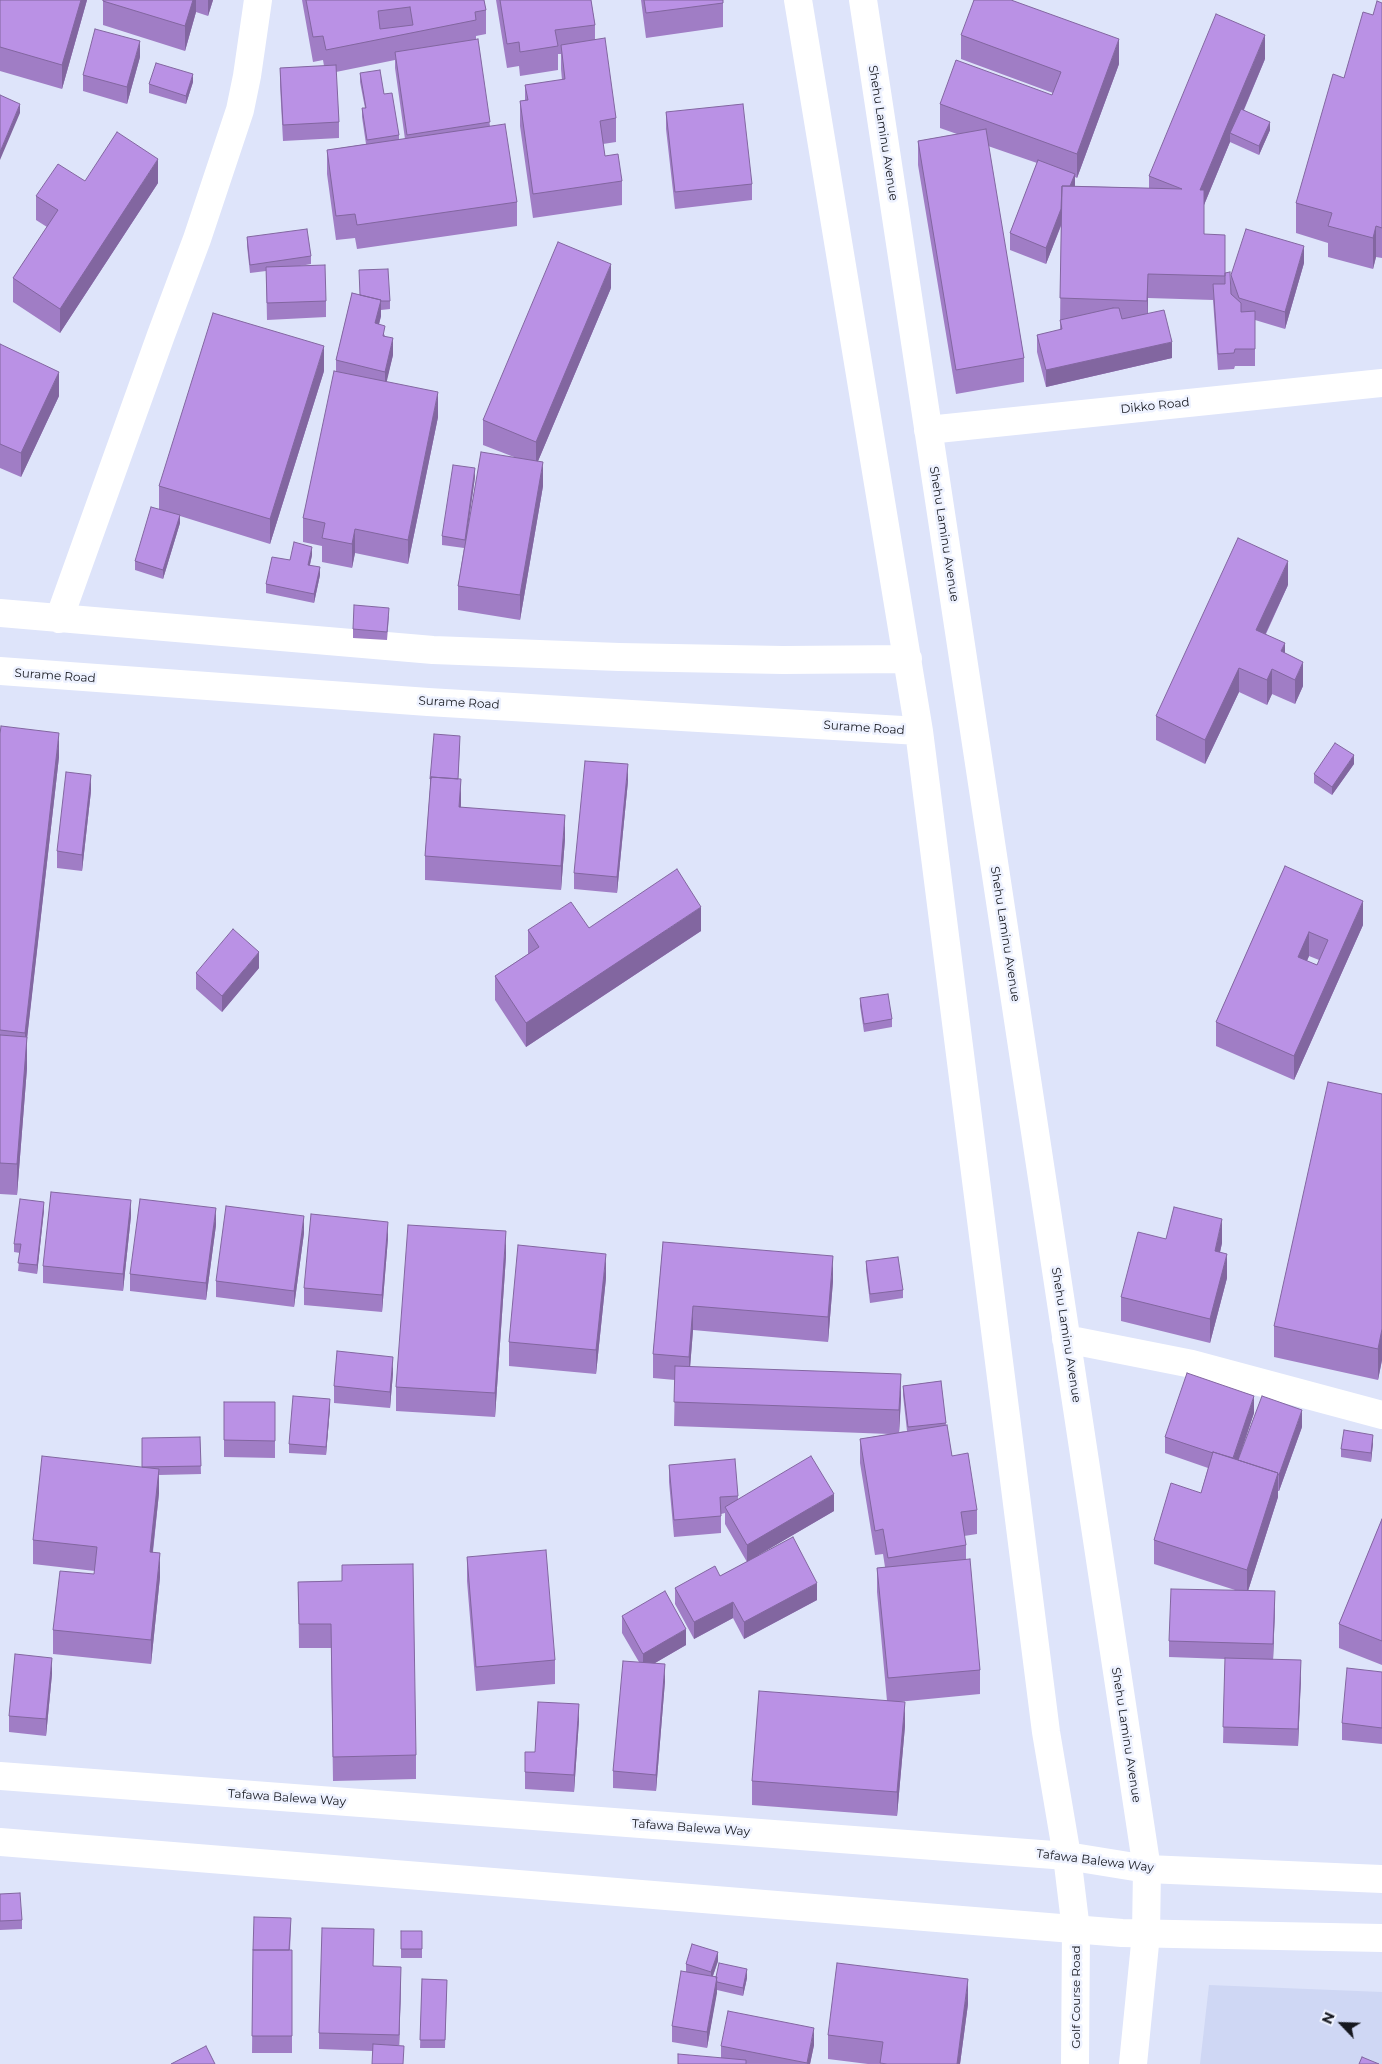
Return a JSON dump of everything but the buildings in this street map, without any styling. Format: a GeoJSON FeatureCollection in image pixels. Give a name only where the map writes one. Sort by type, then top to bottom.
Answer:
{"type":"FeatureCollection","features":[{"type":"Feature","properties":{"kind":"street"},"geometry":{"type":"LineString","coordinates":[[59,619],[197,239],[240,110],[258,0]]}},
{"type":"Feature","properties":{"kind":"street"},"geometry":{"type":"LineString","coordinates":[[798,0],[919,731],[1046,1732],[1067,1856]]}},
{"type":"Feature","properties":{"kind":"street","name":"Shehu Laminu Avenue"},"geometry":{"type":"LineString","coordinates":[[863,0],[1147,1868],[1146,1934]]}},
{"type":"Feature","properties":{"kind":"street","name":"Dikko Road"},"geometry":{"type":"LineString","coordinates":[[928,430],[1382,382]]}},
{"type":"Feature","properties":{"kind":"street"},"geometry":{"type":"LineString","coordinates":[[0,613],[433,650],[619,657],[783,660],[908,659]]}},
{"type":"Feature","properties":{"kind":"street","name":"Surame Road"},"geometry":{"type":"LineString","coordinates":[[0,671],[418,701],[919,731]]}},
{"type":"Feature","properties":{"kind":"street"},"geometry":{"type":"LineString","coordinates":[[1066,1340],[1192,1364],[1382,1415]]}},
{"type":"Feature","properties":{"kind":"street","name":"Tafawa Balewa Way"},"geometry":{"type":"LineString","coordinates":[[0,1776],[1067,1856],[1147,1868],[1382,1879]]}},
{"type":"Feature","properties":{"kind":"street"},"geometry":{"type":"LineString","coordinates":[[0,1842],[1076,1930],[1146,1934],[1382,1938]]}},
{"type":"Feature","properties":{"kind":"street","name":"Golf Course Road"},"geometry":{"type":"LineString","coordinates":[[1067,1856],[1076,1930],[1075,2064]]}},
{"type":"Feature","properties":{"kind":"street"},"geometry":{"type":"LineString","coordinates":[[1133,2064],[1146,1934]]}},
{"type":"Feature","properties":{"kind":"shaded area"},"geometry":{"type":"Polygon","coordinates":[[[1209,1985],[1382,1992],[1382,2064],[1200,2064],[1209,1985]]]}}]}
